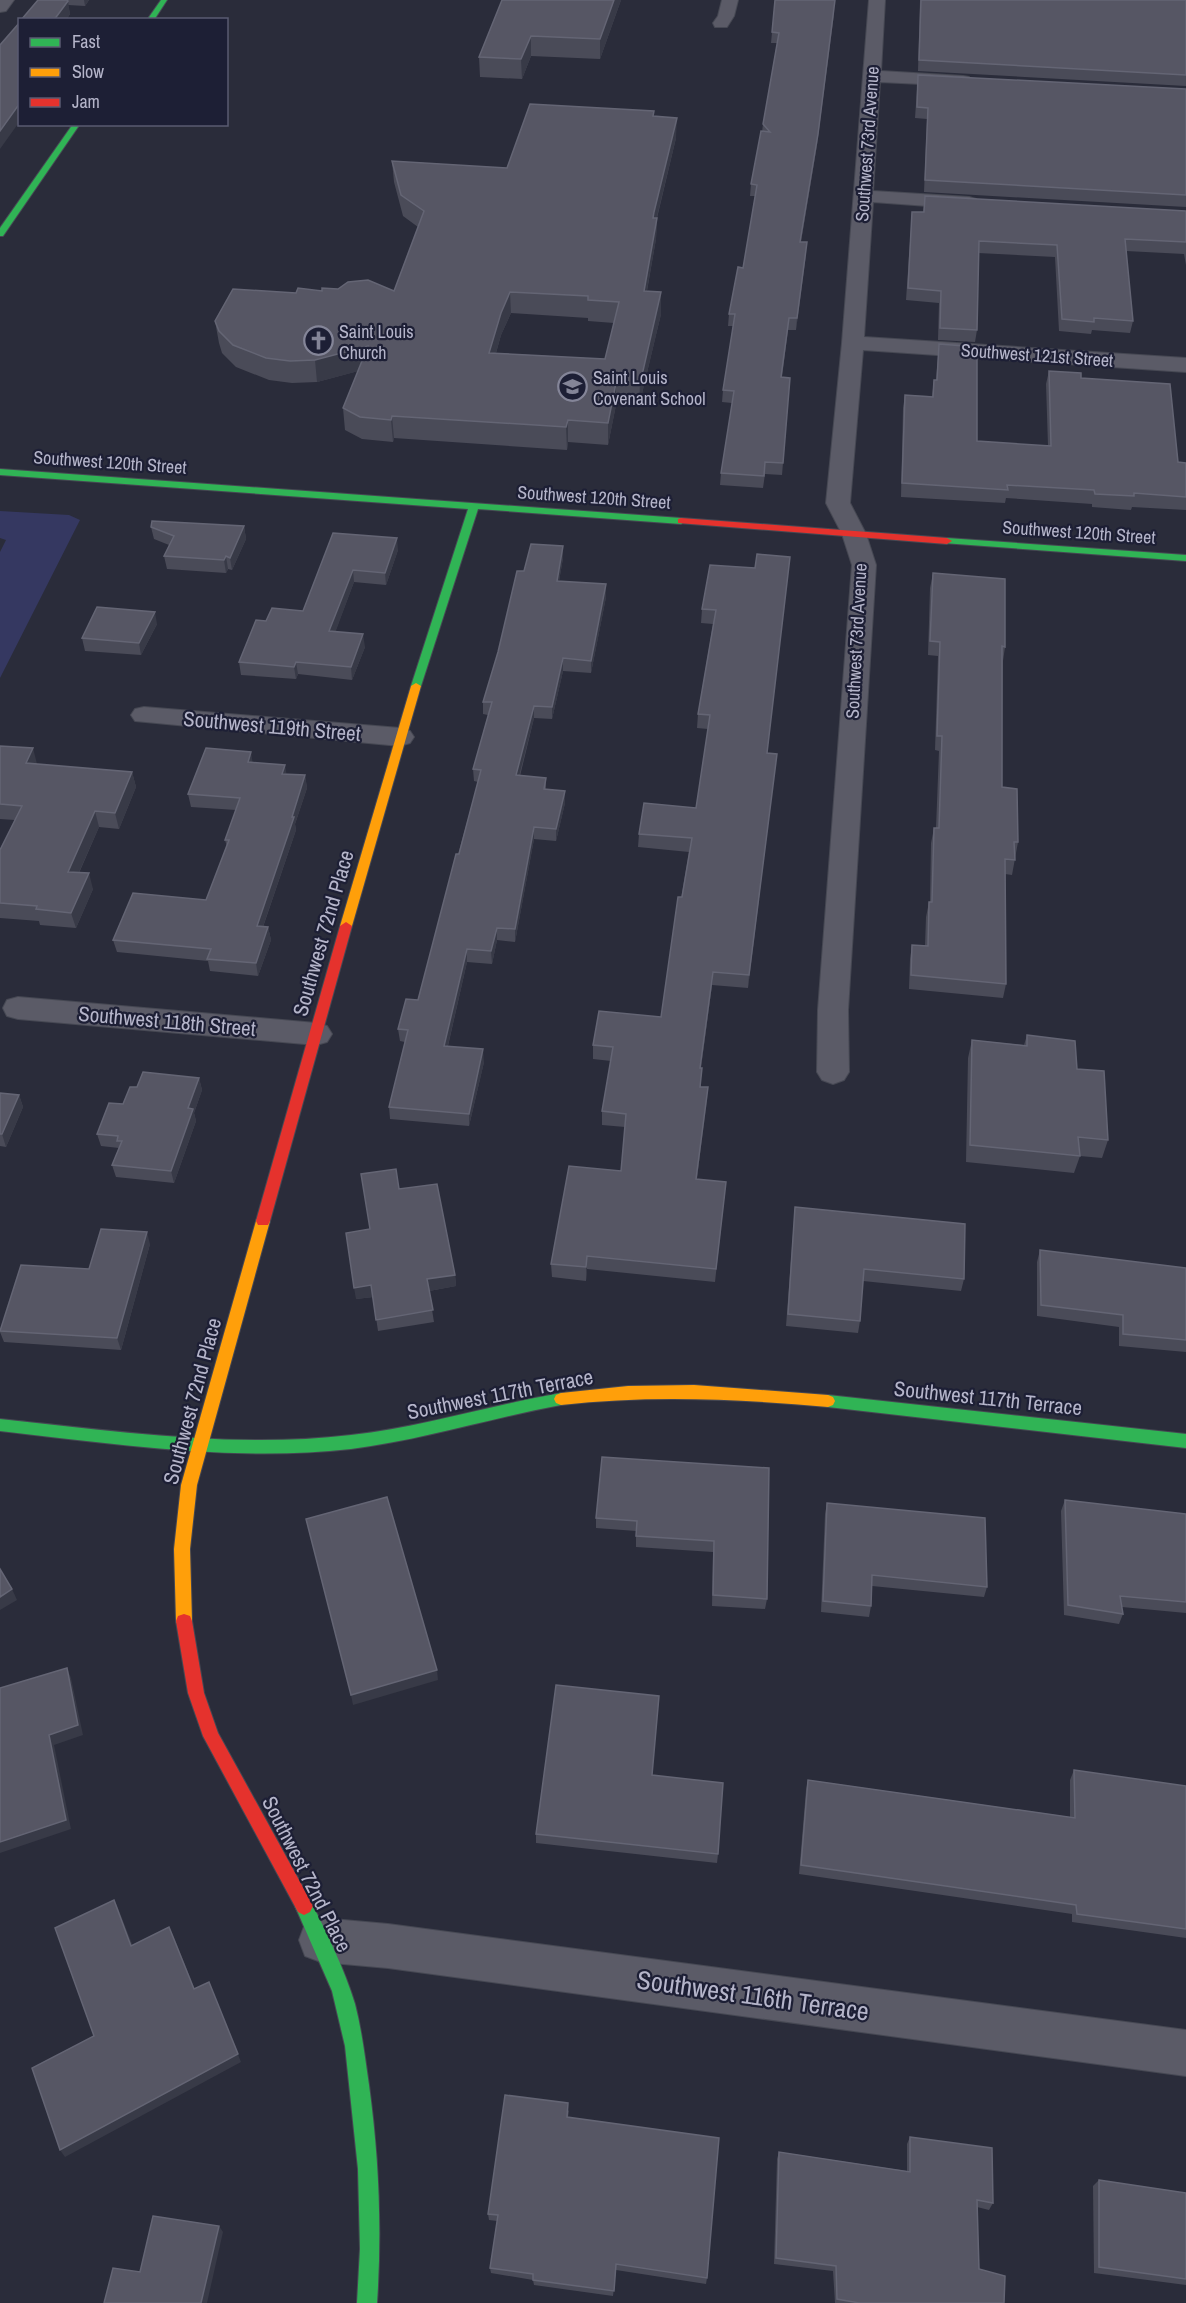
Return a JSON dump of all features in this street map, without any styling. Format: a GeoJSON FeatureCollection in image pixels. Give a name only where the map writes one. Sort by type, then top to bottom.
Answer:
{"type":"FeatureCollection","features":[{"type":"Feature","properties":{"kind":"street"},"geometry":{"type":"LineString","coordinates":[[0,7],[6,0]]}},
{"type":"Feature","properties":{"kind":"street"},"geometry":{"type":"LineString","coordinates":[[151,18],[164,0]]}},
{"type":"Feature","properties":{"kind":"street"},"geometry":{"type":"LineString","coordinates":[[721,23],[726,16],[730,0]]}},
{"type":"Feature","properties":{"kind":"street","name":"Southwest 73rd Avenue"},"geometry":{"type":"LineString","coordinates":[[832,1072],[833,1010],[864,565],[854,534],[838,503],[853,343],[878,0]]}},
{"type":"Feature","properties":{"kind":"street"},"geometry":{"type":"LineString","coordinates":[[872,76],[984,82]]}},
{"type":"Feature","properties":{"kind":"street"},"geometry":{"type":"LineString","coordinates":[[0,234],[76,126]]}},
{"type":"Feature","properties":{"kind":"street"},"geometry":{"type":"LineString","coordinates":[[863,196],[988,204]]}},
{"type":"Feature","properties":{"kind":"street","name":"Southwest 121st Street"},"geometry":{"type":"LineString","coordinates":[[853,343],[1186,365]]}},
{"type":"Feature","properties":{"kind":"street","name":"Southwest 120th Street"},"geometry":{"type":"LineString","coordinates":[[0,472],[1186,558]]}},
{"type":"Feature","properties":{"kind":"street","name":"Southwest 72nd Place"},"geometry":{"type":"LineString","coordinates":[[367,2303],[372,2221],[368,2150],[354,2044],[342,1995],[321,1940],[272,1845],[230,1773],[205,1721],[189,1665],[181,1567],[188,1490],[200,1443],[400,737],[474,506]]}},
{"type":"Feature","properties":{"kind":"street","name":"Southwest 119th Street"},"geometry":{"type":"LineString","coordinates":[[144,715],[400,737]]}},
{"type":"Feature","properties":{"kind":"street","name":"Southwest 118th Street"},"geometry":{"type":"LineString","coordinates":[[18,1008],[316,1034]]}},
{"type":"Feature","properties":{"kind":"street","name":"Southwest 117th Terrace"},"geometry":{"type":"LineString","coordinates":[[0,1425],[200,1443],[316,1445],[395,1435],[529,1405],[585,1396],[655,1392],[769,1395],[1186,1441]]}},
{"type":"Feature","properties":{"kind":"street","name":"Southwest 116th Terrace"},"geometry":{"type":"LineString","coordinates":[[321,1940],[400,1948],[1186,2053]]}},
{"type":"Feature","properties":{"kind":"water"},"geometry":{"type":"Polygon","coordinates":[[[0,511],[69,515],[80,520],[0,678],[0,552],[6,540],[0,538],[0,511]]]}},
{"type":"Feature","properties":{"kind":"building"},"geometry":{"type":"Polygon","coordinates":[[[38,0],[68,1],[55,18],[23,18],[38,0]]]}},
{"type":"Feature","properties":{"kind":"building"},"geometry":{"type":"Polygon","coordinates":[[[502,0],[614,0],[600,39],[531,36],[521,59],[479,57],[502,0]]]}},
{"type":"Feature","properties":{"kind":"building"},"geometry":{"type":"Polygon","coordinates":[[[775,0],[835,0],[818,134],[800,242],[807,242],[797,318],[789,318],[781,377],[790,378],[783,463],[765,462],[764,476],[721,473],[734,391],[723,390],[735,314],[729,314],[738,267],[743,268],[757,185],[751,184],[761,131],[770,132],[763,124],[779,33],[772,32],[775,0]]]}},
{"type":"Feature","properties":{"kind":"building"},"geometry":{"type":"Polygon","coordinates":[[[921,0],[1186,0],[1186,75],[919,60],[921,0]]]}},
{"type":"Feature","properties":{"kind":"building"},"geometry":{"type":"Polygon","coordinates":[[[18,24],[18,106],[0,131],[0,45],[18,24]]]}},
{"type":"Feature","properties":{"kind":"building"},"geometry":{"type":"Polygon","coordinates":[[[918,75],[1186,89],[1186,195],[925,180],[928,108],[917,107],[918,75]]]}},
{"type":"Feature","properties":{"kind":"building"},"geometry":{"type":"Polygon","coordinates":[[[530,104],[654,111],[653,116],[677,118],[654,212],[653,218],[657,218],[644,291],[661,292],[640,384],[616,383],[608,423],[568,420],[566,427],[392,416],[391,420],[360,417],[343,408],[368,346],[315,360],[290,361],[266,358],[233,345],[219,331],[215,321],[233,289],[296,293],[298,288],[322,291],[322,288],[338,289],[348,282],[368,280],[394,291],[424,211],[401,195],[392,161],[507,168],[530,104]],[[510,292],[489,353],[605,359],[619,302],[588,300],[588,296],[510,292]]]}},
{"type":"Feature","properties":{"kind":"building"},"geometry":{"type":"Polygon","coordinates":[[[925,196],[1186,211],[1186,242],[1125,239],[1133,321],[1094,318],[1094,322],[1062,319],[1057,245],[979,241],[977,330],[940,328],[941,291],[908,288],[912,212],[924,212],[925,196]]]}},
{"type":"Feature","properties":{"kind":"building"},"geometry":{"type":"Polygon","coordinates":[[[939,344],[977,347],[977,441],[1051,446],[1049,371],[1081,373],[1081,378],[1170,384],[1178,462],[1186,463],[1186,497],[1134,493],[1134,496],[1095,494],[1094,490],[1007,485],[1008,490],[902,483],[905,395],[933,397],[934,380],[937,380],[939,344]]]}},
{"type":"Feature","properties":{"kind":"building"},"geometry":{"type":"Polygon","coordinates":[[[152,521],[244,526],[230,558],[226,556],[224,560],[164,556],[174,536],[151,527],[152,521]]]}},
{"type":"Feature","properties":{"kind":"building"},"geometry":{"type":"Polygon","coordinates":[[[333,533],[397,538],[385,573],[353,570],[329,631],[363,634],[351,667],[296,662],[294,667],[239,662],[256,620],[266,621],[272,608],[303,611],[333,533]]]}},
{"type":"Feature","properties":{"kind":"building"},"geometry":{"type":"Polygon","coordinates":[[[531,544],[563,546],[557,581],[606,584],[591,661],[563,658],[552,707],[534,706],[516,775],[546,778],[544,789],[565,791],[556,829],[534,827],[515,929],[497,928],[491,951],[467,949],[444,1046],[483,1049],[469,1114],[389,1107],[408,1030],[398,1029],[406,999],[418,1000],[456,854],[459,854],[481,770],[473,769],[492,702],[483,702],[498,652],[517,571],[524,571],[531,544]]]}},
{"type":"Feature","properties":{"kind":"building"},"geometry":{"type":"Polygon","coordinates":[[[757,554],[790,557],[767,753],[777,754],[749,975],[713,972],[700,1068],[702,1068],[700,1087],[708,1087],[696,1179],[726,1182],[716,1269],[587,1256],[586,1267],[551,1264],[569,1166],[621,1171],[626,1114],[602,1111],[613,1047],[593,1045],[599,1011],[661,1017],[678,897],[682,897],[692,838],[639,834],[644,803],[696,808],[710,715],[698,714],[716,610],[702,609],[710,565],[755,568],[757,554]]]}},
{"type":"Feature","properties":{"kind":"building"},"geometry":{"type":"Polygon","coordinates":[[[933,573],[1005,579],[1005,647],[1002,646],[1002,787],[1017,789],[1018,842],[1014,842],[1015,860],[1005,859],[1006,984],[911,975],[912,945],[928,946],[934,828],[939,828],[942,736],[937,736],[940,642],[930,641],[933,573]]]}},
{"type":"Feature","properties":{"kind":"building"},"geometry":{"type":"Polygon","coordinates":[[[97,607],[155,612],[139,643],[82,638],[97,607]]]}},
{"type":"Feature","properties":{"kind":"building"},"geometry":{"type":"Polygon","coordinates":[[[0,746],[33,748],[26,763],[132,772],[115,813],[95,811],[68,872],[89,873],[71,913],[36,909],[37,906],[0,903],[0,850],[22,806],[0,804],[0,746]]]}},
{"type":"Feature","properties":{"kind":"building"},"geometry":{"type":"Polygon","coordinates":[[[206,748],[251,752],[248,762],[285,765],[282,774],[305,775],[292,817],[294,817],[257,926],[268,927],[256,963],[207,959],[211,949],[113,940],[133,893],[206,900],[229,840],[225,840],[240,798],[188,794],[206,748]]]}},
{"type":"Feature","properties":{"kind":"building"},"geometry":{"type":"Polygon","coordinates":[[[1027,1035],[1075,1041],[1077,1069],[1104,1071],[1108,1140],[1078,1137],[1080,1156],[970,1145],[972,1040],[1027,1046],[1027,1035]]]}},
{"type":"Feature","properties":{"kind":"building"},"geometry":{"type":"Polygon","coordinates":[[[143,1072],[199,1078],[188,1108],[193,1109],[171,1171],[112,1165],[122,1141],[117,1141],[118,1136],[97,1134],[109,1103],[123,1104],[130,1087],[137,1087],[143,1072]]]}},
{"type":"Feature","properties":{"kind":"building"},"geometry":{"type":"Polygon","coordinates":[[[0,1093],[19,1095],[2,1134],[0,1134],[0,1093]]]}},
{"type":"Feature","properties":{"kind":"building"},"geometry":{"type":"Polygon","coordinates":[[[396,1169],[399,1189],[437,1184],[455,1275],[427,1279],[433,1310],[376,1320],[371,1285],[354,1288],[346,1233],[370,1229],[361,1174],[396,1169]]]}},
{"type":"Feature","properties":{"kind":"building"},"geometry":{"type":"Polygon","coordinates":[[[795,1207],[965,1224],[964,1279],[864,1269],[860,1321],[788,1314],[795,1207]]]}},
{"type":"Feature","properties":{"kind":"building"},"geometry":{"type":"Polygon","coordinates":[[[101,1229],[147,1232],[117,1338],[0,1331],[21,1265],[89,1269],[101,1229]]]}},
{"type":"Feature","properties":{"kind":"building"},"geometry":{"type":"Polygon","coordinates":[[[1040,1250],[1186,1268],[1186,1340],[1123,1334],[1123,1315],[1041,1305],[1040,1250]]]}},
{"type":"Feature","properties":{"kind":"building"},"geometry":{"type":"Polygon","coordinates":[[[602,1457],[769,1468],[767,1599],[713,1595],[714,1541],[636,1536],[637,1521],[596,1518],[602,1457]]]}},
{"type":"Feature","properties":{"kind":"building"},"geometry":{"type":"Polygon","coordinates":[[[387,1497],[437,1670],[351,1695],[306,1519],[387,1497]]]}},
{"type":"Feature","properties":{"kind":"building"},"geometry":{"type":"Polygon","coordinates":[[[1065,1500],[1186,1514],[1186,1602],[1120,1596],[1123,1614],[1068,1605],[1065,1500]]]}},
{"type":"Feature","properties":{"kind":"building"},"geometry":{"type":"Polygon","coordinates":[[[827,1503],[985,1518],[987,1587],[872,1575],[871,1606],[823,1601],[827,1503]]]}},
{"type":"Feature","properties":{"kind":"building"},"geometry":{"type":"Polygon","coordinates":[[[0,1569],[12,1589],[0,1597],[0,1569]]]}},
{"type":"Feature","properties":{"kind":"building"},"geometry":{"type":"Polygon","coordinates":[[[67,1668],[78,1725],[49,1735],[66,1820],[0,1842],[0,1688],[67,1668]]]}},
{"type":"Feature","properties":{"kind":"building"},"geometry":{"type":"Polygon","coordinates":[[[556,1685],[659,1696],[652,1775],[723,1783],[718,1854],[536,1834],[556,1685]]]}},
{"type":"Feature","properties":{"kind":"building"},"geometry":{"type":"Polygon","coordinates":[[[1074,1770],[1186,1786],[1186,1929],[1077,1914],[1076,1905],[801,1865],[808,1780],[1075,1818],[1074,1770]]]}},
{"type":"Feature","properties":{"kind":"building"},"geometry":{"type":"Polygon","coordinates":[[[114,1900],[131,1946],[169,1927],[194,1989],[209,1982],[238,2054],[60,2150],[32,2068],[94,2036],[55,1928],[114,1900]]]}},
{"type":"Feature","properties":{"kind":"building"},"geometry":{"type":"Polygon","coordinates":[[[505,2095],[568,2103],[567,2117],[719,2138],[707,2278],[616,2264],[614,2291],[533,2280],[533,2274],[490,2268],[498,2215],[488,2214],[505,2095]]]}},
{"type":"Feature","properties":{"kind":"building"},"geometry":{"type":"Polygon","coordinates":[[[910,2137],[992,2148],[993,2203],[977,2200],[979,2269],[1005,2276],[1004,2303],[859,2303],[837,2299],[836,2266],[776,2258],[779,2152],[910,2172],[910,2137]]]}},
{"type":"Feature","properties":{"kind":"building"},"geometry":{"type":"Polygon","coordinates":[[[1099,2180],[1186,2193],[1186,2279],[1099,2267],[1099,2180]]]}},
{"type":"Feature","properties":{"kind":"building"},"geometry":{"type":"Polygon","coordinates":[[[153,2216],[219,2226],[201,2303],[104,2303],[113,2268],[140,2272],[153,2216]]]}},
{"type":"Feature","properties":{"kind":"traffic: fast"},"geometry":{"type":"LineString","coordinates":[[151,18],[164,0]]}},
{"type":"Feature","properties":{"kind":"traffic: fast"},"geometry":{"type":"LineString","coordinates":[[0,234],[76,126]]}},
{"type":"Feature","properties":{"kind":"traffic: fast"},"geometry":{"type":"LineString","coordinates":[[0,472],[681,521]]}},
{"type":"Feature","properties":{"kind":"traffic: fast"},"geometry":{"type":"LineString","coordinates":[[416,686],[474,506]]}},
{"type":"Feature","properties":{"kind":"traffic: fast"},"geometry":{"type":"LineString","coordinates":[[947,541],[1186,558]]}},
{"type":"Feature","properties":{"kind":"traffic: fast"},"geometry":{"type":"LineString","coordinates":[[0,1425],[175,1443],[219,1446],[307,1446],[377,1438],[561,1399]]}},
{"type":"Feature","properties":{"kind":"traffic: fast"},"geometry":{"type":"LineString","coordinates":[[828,1401],[1186,1441]]}},
{"type":"Feature","properties":{"kind":"traffic: fast"},"geometry":{"type":"LineString","coordinates":[[304,1906],[327,1954],[341,1991],[354,2046],[368,2169],[370,2249],[367,2303]]}},
{"type":"Feature","properties":{"kind":"traffic: slow"},"geometry":{"type":"LineString","coordinates":[[346,926],[416,686]]}},
{"type":"Feature","properties":{"kind":"traffic: slow"},"geometry":{"type":"LineString","coordinates":[[184,1621],[182,1549],[189,1485],[263,1221]]}},
{"type":"Feature","properties":{"kind":"traffic: slow"},"geometry":{"type":"LineString","coordinates":[[561,1399],[628,1393],[694,1392],[828,1401]]}},
{"type":"Feature","properties":{"kind":"traffic: jam"},"geometry":{"type":"LineString","coordinates":[[681,521],[947,541]]}},
{"type":"Feature","properties":{"kind":"traffic: jam"},"geometry":{"type":"LineString","coordinates":[[263,1221],[346,926]]}},
{"type":"Feature","properties":{"kind":"traffic: jam"},"geometry":{"type":"LineString","coordinates":[[184,1621],[196,1693],[211,1736],[304,1906]]}},
{"type":"Feature","properties":{"kind":"place","name":"Saint Louis Church"},"geometry":{"type":"Point","coordinates":[318,341]}},
{"type":"Feature","properties":{"kind":"place","name":"Saint Louis Covenant School"},"geometry":{"type":"Point","coordinates":[572,387]}}]}
